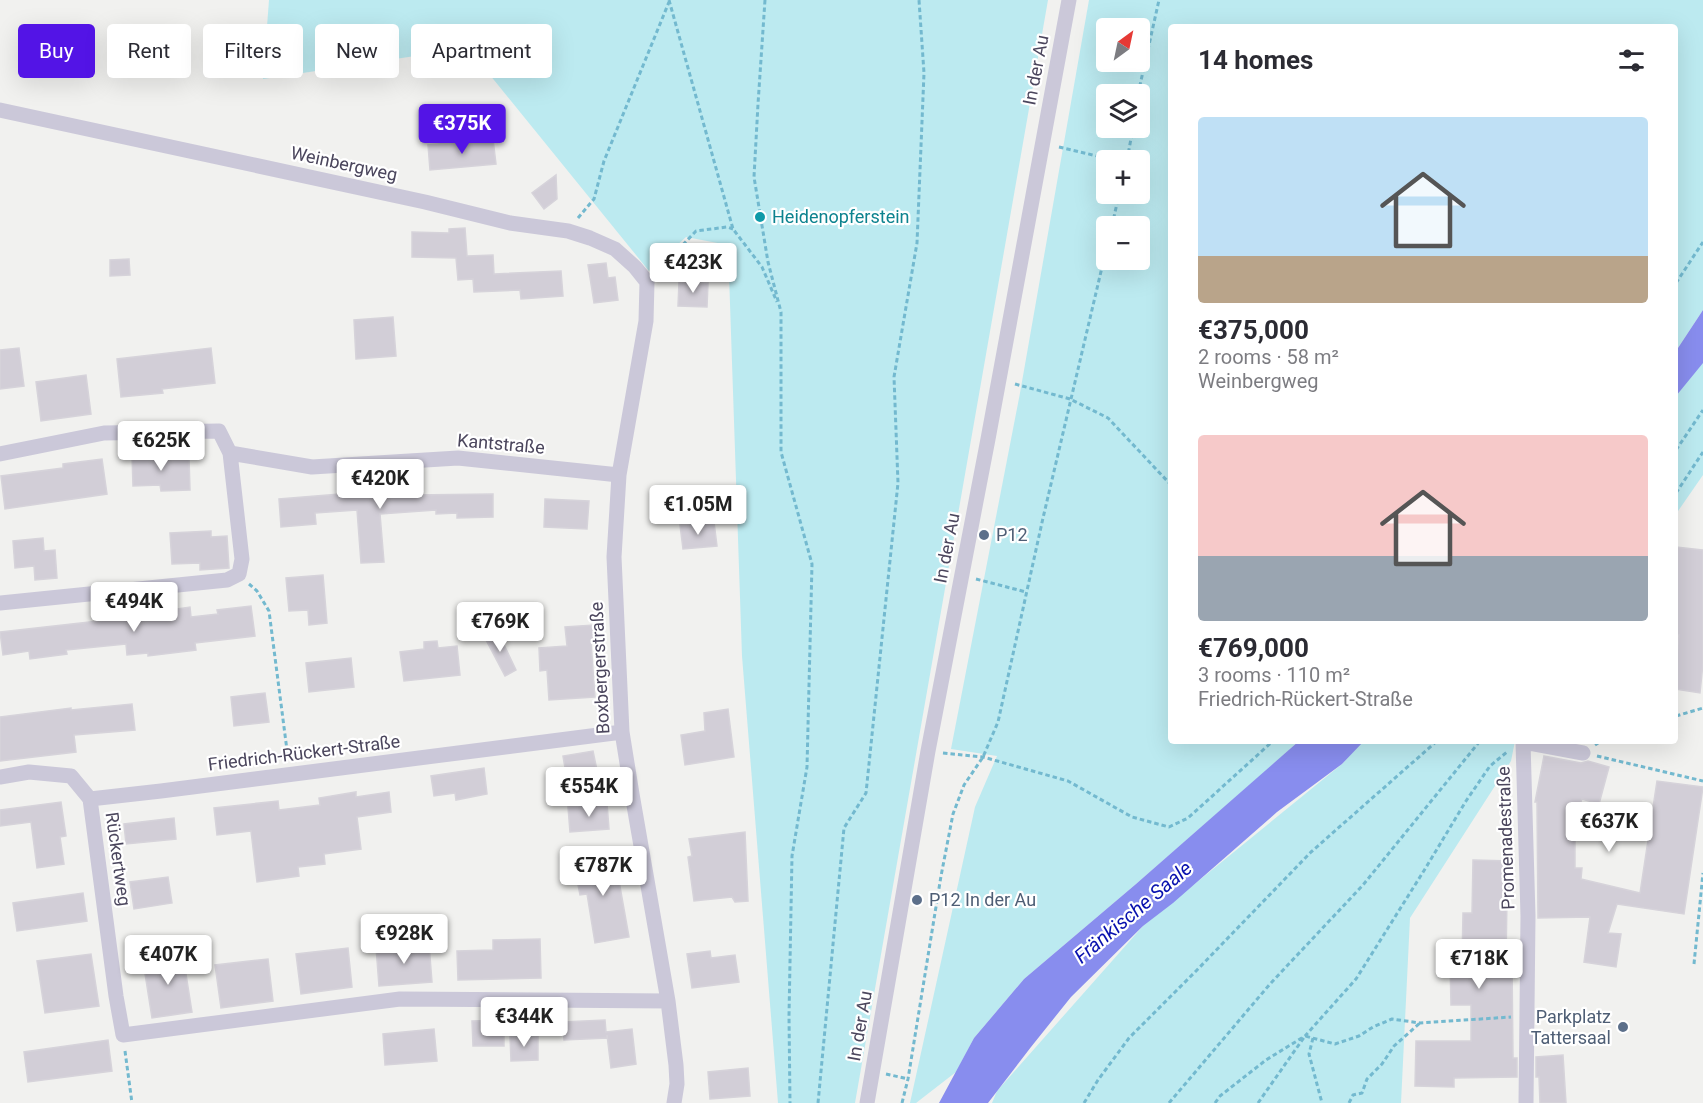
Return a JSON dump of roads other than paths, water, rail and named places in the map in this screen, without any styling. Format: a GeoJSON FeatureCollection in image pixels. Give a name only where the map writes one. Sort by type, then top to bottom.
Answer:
{"type":"FeatureCollection","features":[{"type":"Feature","properties":{"kind":"street","name":"In der Au"},"geometry":{"type":"LineString","coordinates":[[867,1103],[928,751],[1069,0]]}},
{"type":"Feature","properties":{"kind":"street","name":"Weinbergweg"},"geometry":{"type":"LineString","coordinates":[[0,110],[402,197],[510,223],[567,231],[615,249],[635,267],[647,282],[647,300]]}},
{"type":"Feature","properties":{"kind":"street","name":"Boxbergerstraße"},"geometry":{"type":"LineString","coordinates":[[647,300],[646,321],[619,475],[614,557],[622,732],[668,1001],[676,1065],[677,1084],[674,1103]]}},
{"type":"Feature","properties":{"kind":"street"},"geometry":{"type":"LineString","coordinates":[[0,454],[104,433],[219,431],[230,453],[242,559],[239,574],[227,580],[0,603]]}},
{"type":"Feature","properties":{"kind":"street","name":"Kantstraße"},"geometry":{"type":"LineString","coordinates":[[230,453],[312,467],[458,458],[619,475]]}},
{"type":"Feature","properties":{"kind":"street","name":"Friedrich-Rückert-Straße"},"geometry":{"type":"LineString","coordinates":[[90,798],[622,732]]}},
{"type":"Feature","properties":{"kind":"street","name":"Promenadestraße"},"geometry":{"type":"LineString","coordinates":[[1523,744],[1528,916],[1526,1103]]}},
{"type":"Feature","properties":{"kind":"street","name":"Promenadestraße"},"geometry":{"type":"LineString","coordinates":[[1534,744],[1583,753]]}},
{"type":"Feature","properties":{"kind":"street"},"geometry":{"type":"LineString","coordinates":[[0,777],[29,772],[71,776],[90,798]]}},
{"type":"Feature","properties":{"kind":"street","name":"Rückertweg"},"geometry":{"type":"LineString","coordinates":[[90,798],[123,1035],[400,999],[668,1001]]}},
{"type":"Feature","properties":{"kind":"water"},"geometry":{"type":"Polygon","coordinates":[[[1703,310],[1703,363],[1678,394],[1678,348],[1703,310]]]}},
{"type":"Feature","properties":{"kind":"water","name":"Fränkische Saale"},"geometry":{"type":"Polygon","coordinates":[[[1296,744],[1361,744],[1342,764],[1277,812],[1173,903],[1143,926],[1071,997],[988,1103],[939,1103],[974,1038],[1024,979],[1296,744]]]}},
{"type":"Feature","properties":{"kind":"place","name":"Heidenopferstein"},"geometry":{"type":"Point","coordinates":[760,217]}},
{"type":"Feature","properties":{"kind":"place","name":"P12"},"geometry":{"type":"Point","coordinates":[984,535]}},
{"type":"Feature","properties":{"kind":"place","name":"P12 In der Au"},"geometry":{"type":"Point","coordinates":[917,900]}},
{"type":"Feature","properties":{"kind":"place","name":"Parkplatz Tattersaal"},"geometry":{"type":"Point","coordinates":[1623,1027]}}]}
